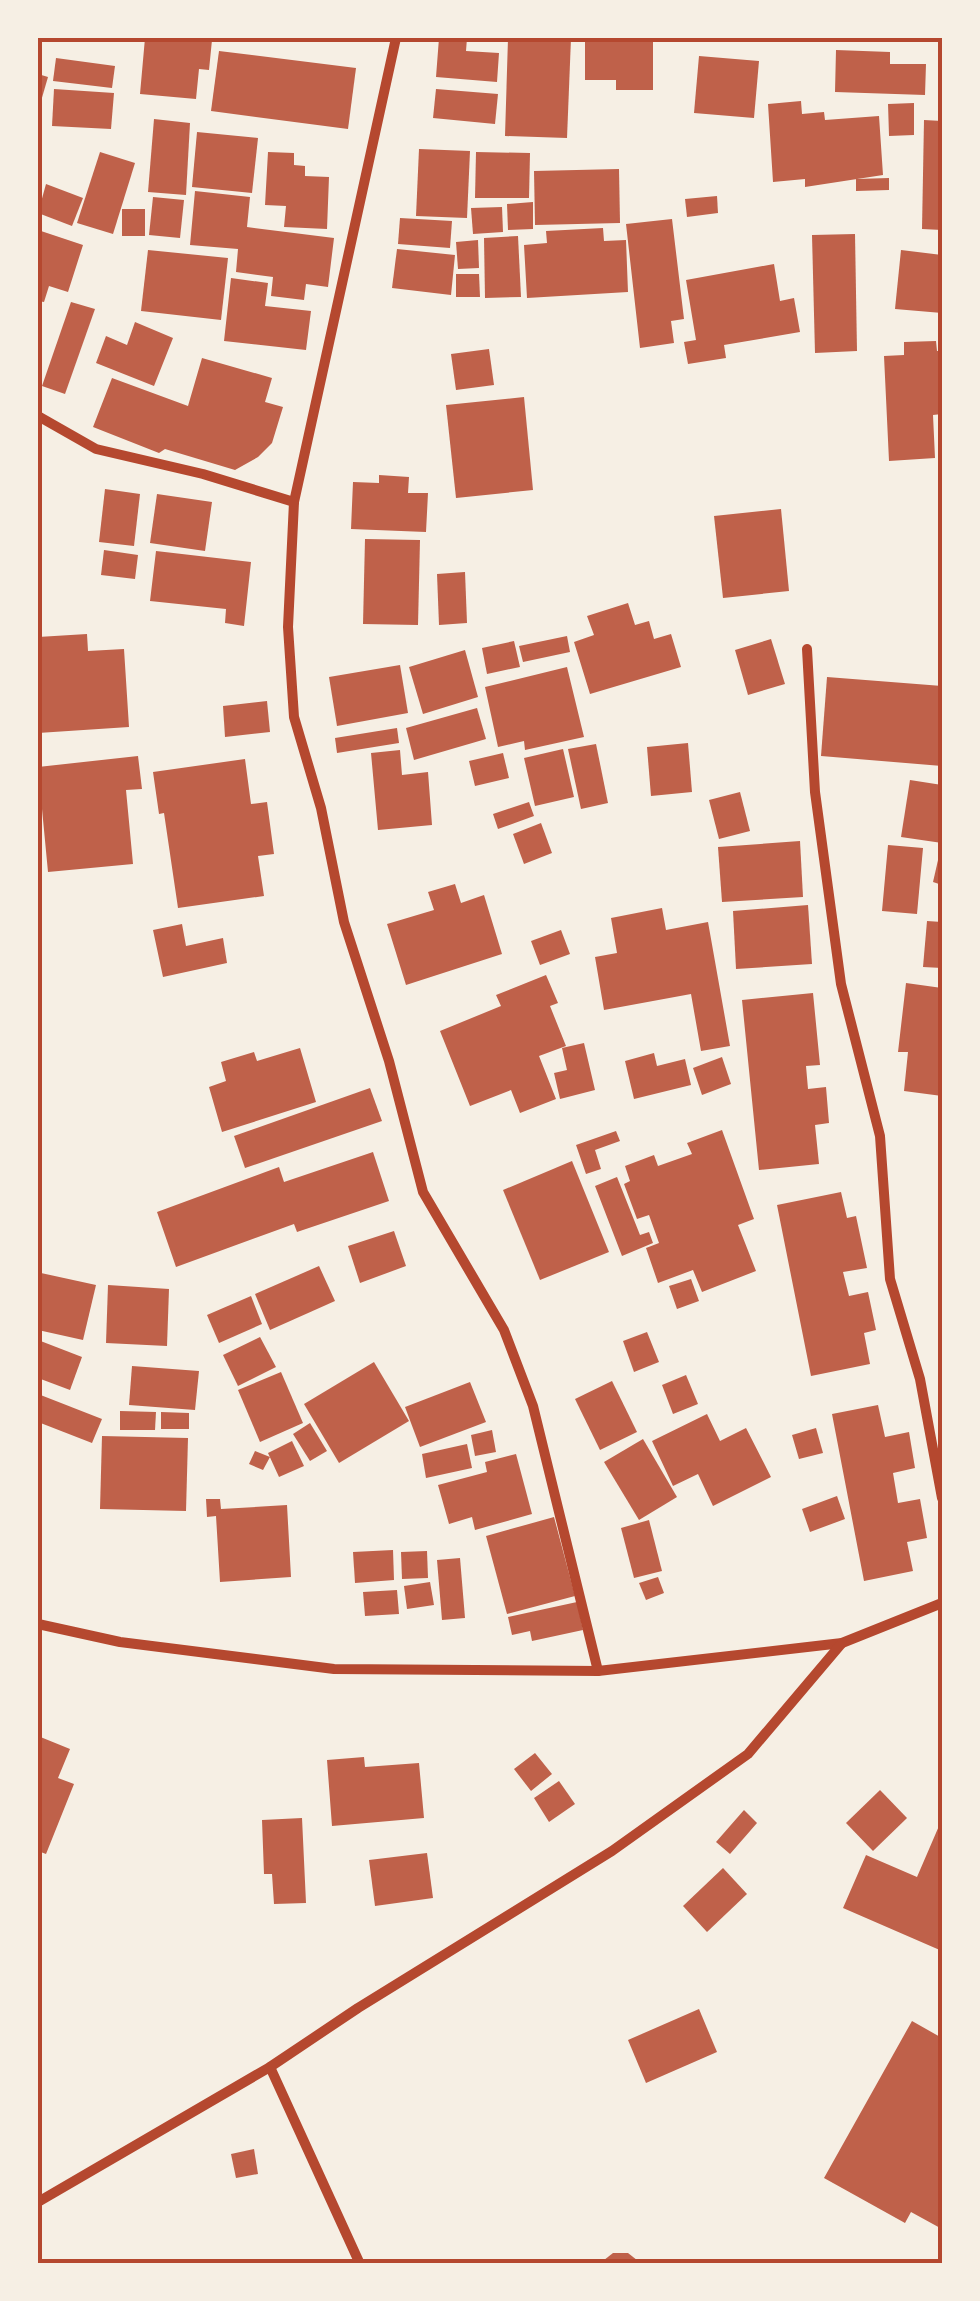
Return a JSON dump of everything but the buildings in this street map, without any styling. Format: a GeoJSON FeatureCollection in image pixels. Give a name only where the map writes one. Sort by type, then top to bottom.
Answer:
{"type":"FeatureCollection","features":[{"type":"Feature","properties":{"kind":"street"},"geometry":{"type":"LineString","coordinates":[[396,38],[294,502],[288,626],[294,717],[321,808],[344,922],[389,1061],[423,1192],[504,1330],[533,1406],[598,1671]]}},
{"type":"Feature","properties":{"kind":"street"},"geometry":{"type":"LineString","coordinates":[[38,416],[96,449],[203,474],[294,502]]}},
{"type":"Feature","properties":{"kind":"street"},"geometry":{"type":"LineString","coordinates":[[807,648],[815,792],[841,984],[880,1136],[890,1280],[920,1380],[942,1498]]}},
{"type":"Feature","properties":{"kind":"street"},"geometry":{"type":"LineString","coordinates":[[38,1624],[120,1642],[334,1669],[598,1671],[842,1643],[942,1603]]}},
{"type":"Feature","properties":{"kind":"street"},"geometry":{"type":"LineString","coordinates":[[38,2202],[270,2067],[612,1851],[748,1754],[842,1643]]}},
{"type":"Feature","properties":{"kind":"street"},"geometry":{"type":"LineString","coordinates":[[270,2067],[360,2264]]}}]}
